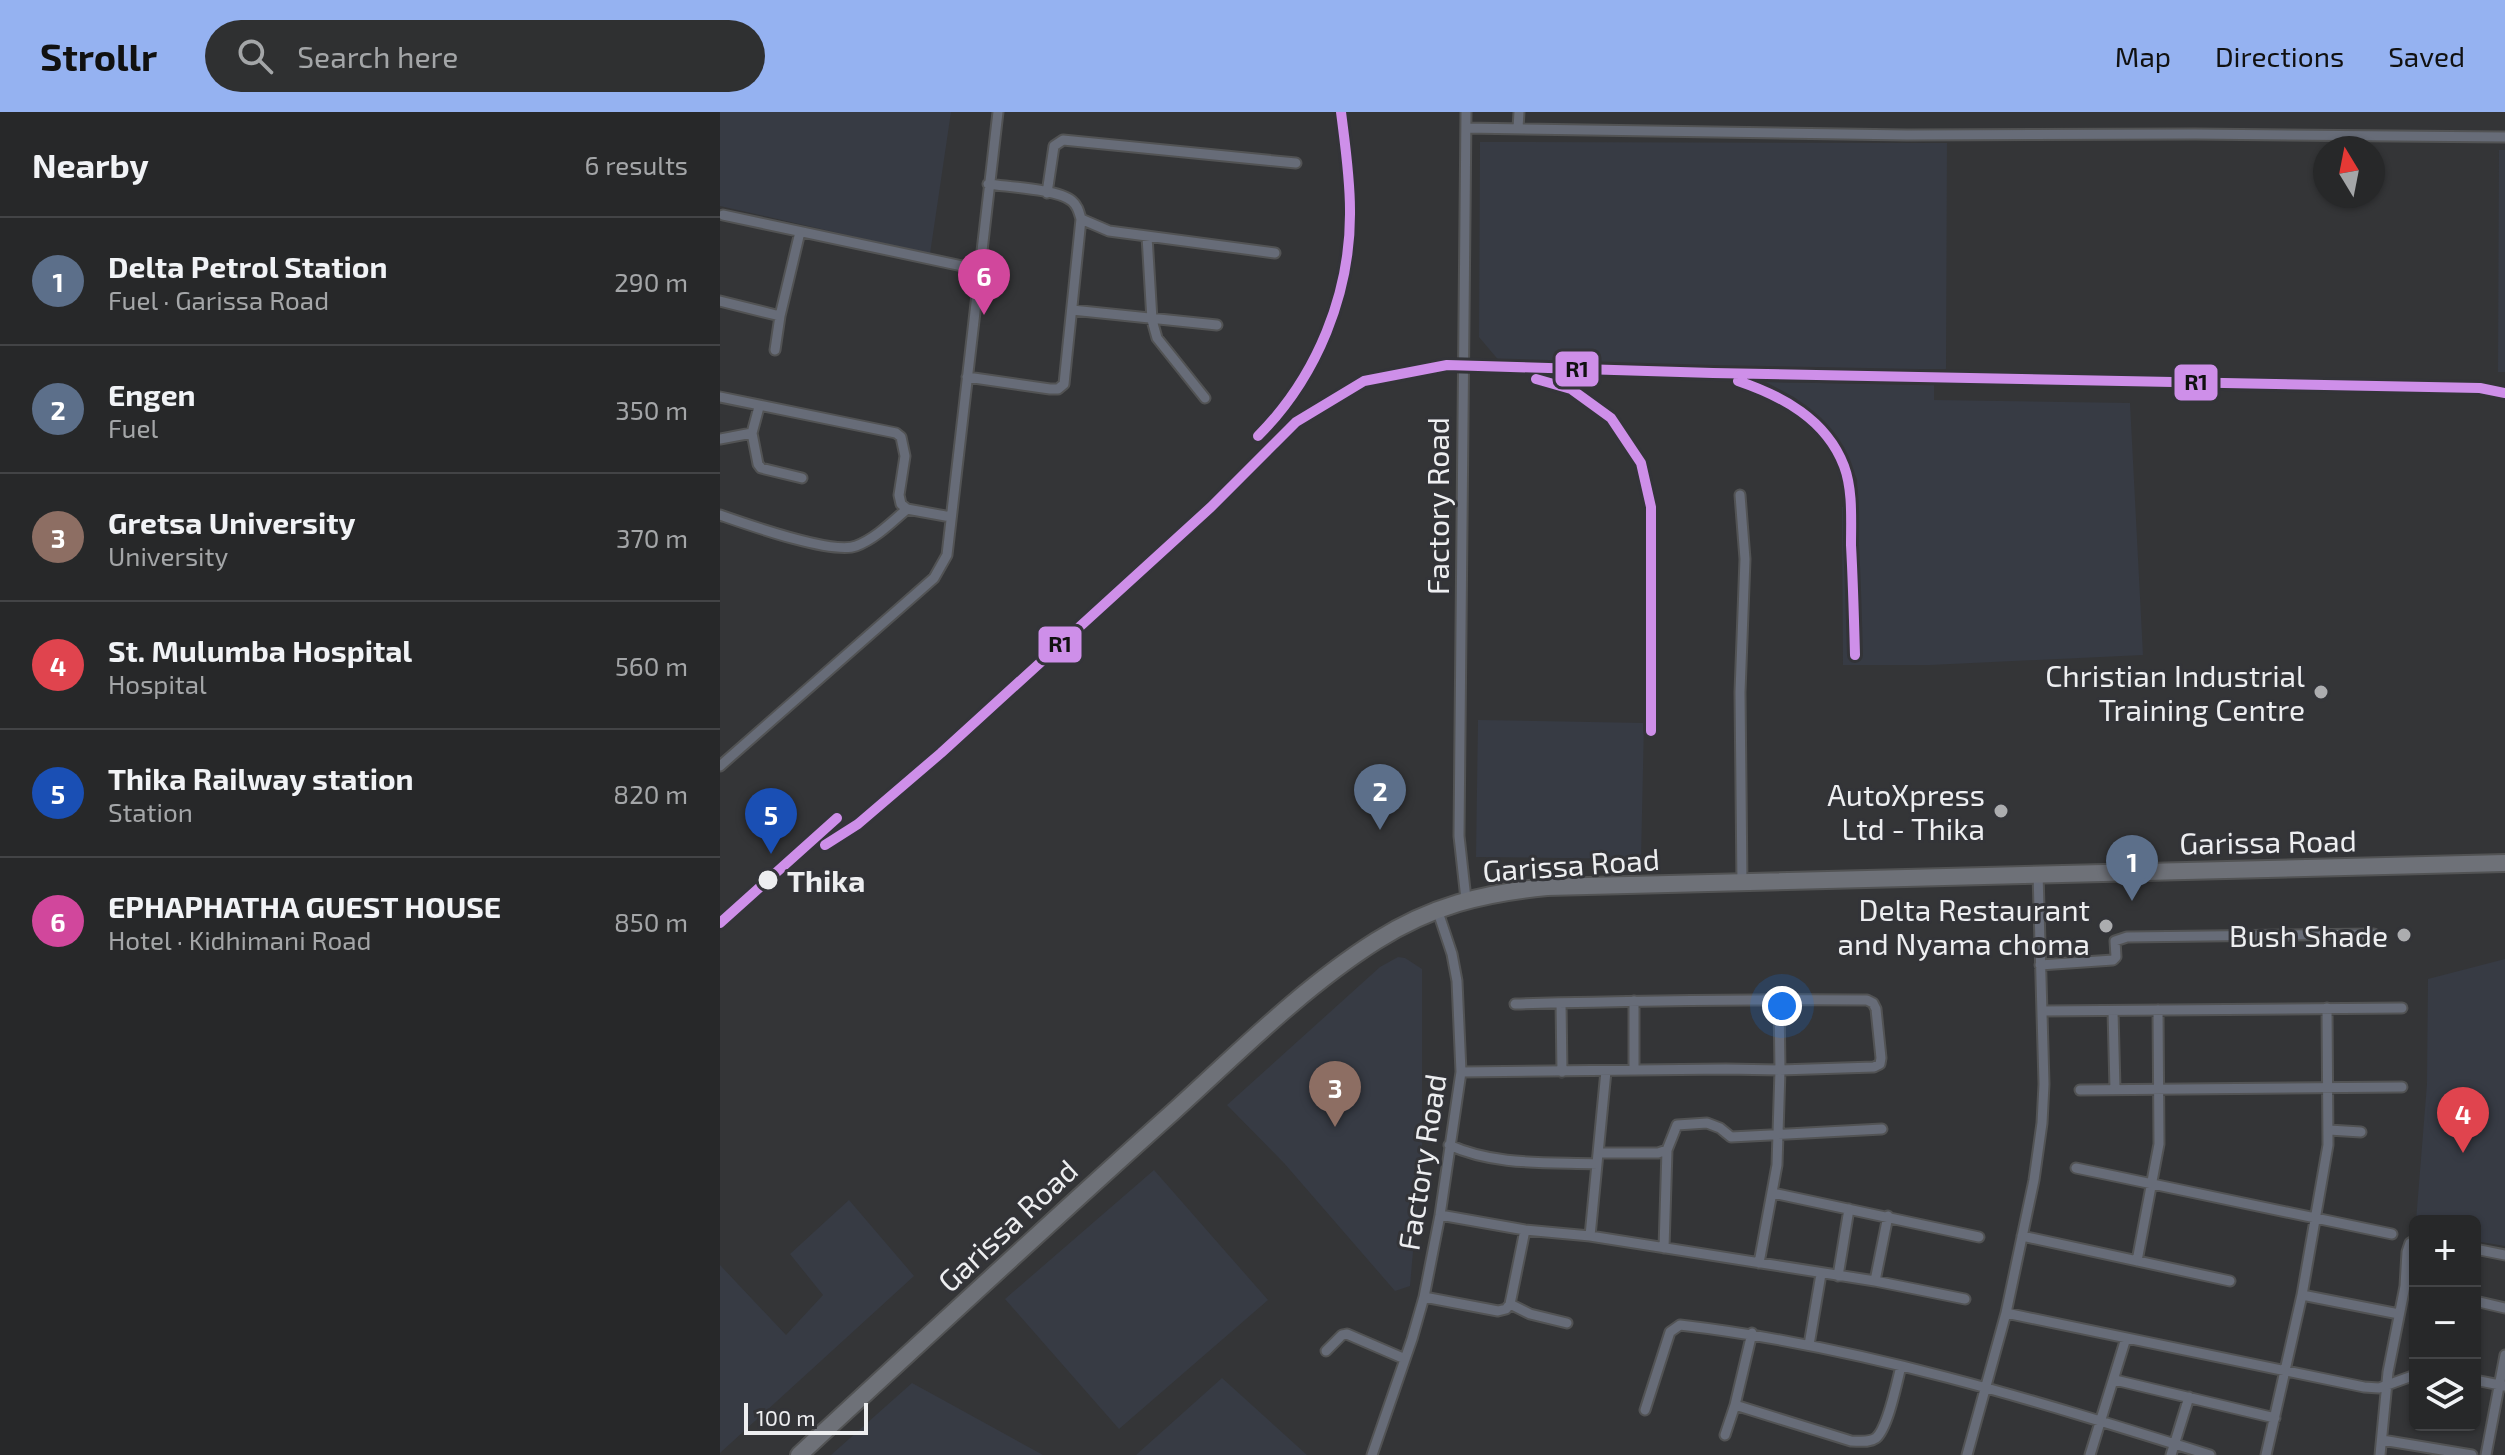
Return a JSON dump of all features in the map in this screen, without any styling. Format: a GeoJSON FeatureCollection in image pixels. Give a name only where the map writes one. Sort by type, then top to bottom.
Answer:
{"type":"FeatureCollection","features":[{"type":"Feature","properties":{"kind":"highway","name":"Garissa Road"},"geometry":{"type":"LineString","coordinates":[[799,1455],[1137,1143],[1316,985],[1376,941],[1437,909],[1466,899],[1547,887],[2505,863]]}},
{"type":"Feature","properties":{"kind":"street"},"geometry":{"type":"LineString","coordinates":[[720,766],[934,578],[947,555],[998,112]]}},
{"type":"Feature","properties":{"kind":"street","name":"Factory Road"},"geometry":{"type":"LineString","coordinates":[[1466,112],[1459,836],[1466,899]]}},
{"type":"Feature","properties":{"kind":"street"},"geometry":{"type":"LineString","coordinates":[[1518,128],[1519,112]]}},
{"type":"Feature","properties":{"kind":"street"},"geometry":{"type":"LineString","coordinates":[[1466,128],[1907,135],[2505,137]]}},
{"type":"Feature","properties":{"kind":"street"},"geometry":{"type":"LineString","coordinates":[[1047,193],[1054,146],[1063,140],[1296,163]]}},
{"type":"Feature","properties":{"kind":"street"},"geometry":{"type":"LineString","coordinates":[[967,377],[1058,389],[1064,384],[1081,219],[1078,208],[1071,199],[988,184]]}},
{"type":"Feature","properties":{"kind":"street"},"geometry":{"type":"LineString","coordinates":[[723,215],[981,270]]}},
{"type":"Feature","properties":{"kind":"street"},"geometry":{"type":"LineString","coordinates":[[1081,219],[1109,231],[1275,253]]}},
{"type":"Feature","properties":{"kind":"street"},"geometry":{"type":"LineString","coordinates":[[775,350],[800,232]]}},
{"type":"Feature","properties":{"kind":"street"},"geometry":{"type":"LineString","coordinates":[[1147,236],[1152,320],[1157,338],[1205,398]]}},
{"type":"Feature","properties":{"kind":"street"},"geometry":{"type":"LineString","coordinates":[[720,301],[780,316]]}},
{"type":"Feature","properties":{"kind":"street"},"geometry":{"type":"LineString","coordinates":[[1072,310],[1217,325]]}},
{"type":"Feature","properties":{"kind":"street"},"geometry":{"type":"LineString","coordinates":[[720,397],[899,435],[905,456],[899,495],[901,504],[907,509],[951,517]]}},
{"type":"Feature","properties":{"kind":"street"},"geometry":{"type":"LineString","coordinates":[[759,407],[752,433],[755,458],[761,468],[802,478]]}},
{"type":"Feature","properties":{"kind":"street"},"geometry":{"type":"LineString","coordinates":[[720,439],[752,433]]}},
{"type":"Feature","properties":{"kind":"street"},"geometry":{"type":"LineString","coordinates":[[1740,495],[1745,559],[1740,692],[1742,884]]}},
{"type":"Feature","properties":{"kind":"street"},"geometry":{"type":"LineString","coordinates":[[720,515],[821,544],[848,548],[866,541],[907,509]]}},
{"type":"Feature","properties":{"kind":"street"},"geometry":{"type":"LineString","coordinates":[[1967,1455],[2006,1313],[2042,1123],[2038,873]]}},
{"type":"Feature","properties":{"kind":"street","name":"Factory Road"},"geometry":{"type":"LineString","coordinates":[[1372,1455],[1424,1297],[1440,1215],[1461,1072],[1457,981],[1452,954],[1437,909]]}},
{"type":"Feature","properties":{"kind":"street"},"geometry":{"type":"LineString","coordinates":[[2040,965],[2113,960],[2116,957],[2115,941],[2127,937],[2374,934]]}},
{"type":"Feature","properties":{"kind":"street"},"geometry":{"type":"LineString","coordinates":[[1759,1263],[1773,1193],[1780,1133],[1779,999]]}},
{"type":"Feature","properties":{"kind":"street"},"geometry":{"type":"LineString","coordinates":[[1461,1072],[1874,1067],[1880,1064],[1881,1058],[1876,1009],[1867,1000],[1515,1004]]}},
{"type":"Feature","properties":{"kind":"street"},"geometry":{"type":"LineString","coordinates":[[1634,1001],[1634,1070]]}},
{"type":"Feature","properties":{"kind":"street"},"geometry":{"type":"LineString","coordinates":[[1561,1003],[1562,1072]]}},
{"type":"Feature","properties":{"kind":"street"},"geometry":{"type":"LineString","coordinates":[[2266,1455],[2302,1295],[2329,1130],[2327,1008]]}},
{"type":"Feature","properties":{"kind":"street"},"geometry":{"type":"LineString","coordinates":[[2042,1011],[2402,1008]]}},
{"type":"Feature","properties":{"kind":"street"},"geometry":{"type":"LineString","coordinates":[[2137,1261],[2159,1144],[2158,1010]]}},
{"type":"Feature","properties":{"kind":"street"},"geometry":{"type":"LineString","coordinates":[[2113,1011],[2115,1089]]}},
{"type":"Feature","properties":{"kind":"street"},"geometry":{"type":"LineString","coordinates":[[1590,1236],[1606,1071]]}},
{"type":"Feature","properties":{"kind":"street"},"geometry":{"type":"LineString","coordinates":[[2080,1090],[2402,1087]]}},
{"type":"Feature","properties":{"kind":"street"},"geometry":{"type":"LineString","coordinates":[[1664,1248],[1667,1150],[1674,1128],[1683,1123],[1714,1124],[1731,1137],[1882,1129]]}},
{"type":"Feature","properties":{"kind":"street"},"geometry":{"type":"LineString","coordinates":[[2329,1130],[2361,1132]]}},
{"type":"Feature","properties":{"kind":"street"},"geometry":{"type":"LineString","coordinates":[[1449,1145],[1472,1156],[1497,1160],[1597,1164]]}},
{"type":"Feature","properties":{"kind":"street"},"geometry":{"type":"LineString","coordinates":[[1598,1153],[1658,1153],[1667,1150]]}},
{"type":"Feature","properties":{"kind":"street"},"geometry":{"type":"LineString","coordinates":[[2076,1168],[2392,1234]]}},
{"type":"Feature","properties":{"kind":"street"},"geometry":{"type":"LineString","coordinates":[[1773,1193],[1979,1237]]}},
{"type":"Feature","properties":{"kind":"street"},"geometry":{"type":"LineString","coordinates":[[1838,1276],[1849,1209]]}},
{"type":"Feature","properties":{"kind":"street"},"geometry":{"type":"LineString","coordinates":[[1440,1215],[1875,1281],[1965,1299]]}},
{"type":"Feature","properties":{"kind":"street"},"geometry":{"type":"LineString","coordinates":[[1875,1281],[1888,1216]]}},
{"type":"Feature","properties":{"kind":"street"},"geometry":{"type":"LineString","coordinates":[[1424,1297],[1498,1311],[1506,1309],[1510,1304],[1525,1230]]}},
{"type":"Feature","properties":{"kind":"street"},"geometry":{"type":"LineString","coordinates":[[2022,1236],[2230,1281]]}},
{"type":"Feature","properties":{"kind":"street"},"geometry":{"type":"LineString","coordinates":[[2409,1246],[2409,1275]]}},
{"type":"Feature","properties":{"kind":"street"},"geometry":{"type":"LineString","coordinates":[[2481,1250],[2505,1255]]}},
{"type":"Feature","properties":{"kind":"street"},"geometry":{"type":"LineString","coordinates":[[1809,1345],[1821,1274]]}},
{"type":"Feature","properties":{"kind":"street"},"geometry":{"type":"LineString","coordinates":[[2380,1455],[2399,1314],[2409,1289]]}},
{"type":"Feature","properties":{"kind":"street"},"geometry":{"type":"LineString","coordinates":[[2302,1295],[2399,1314]]}},
{"type":"Feature","properties":{"kind":"street"},"geometry":{"type":"LineString","coordinates":[[2481,1302],[2505,1308]]}},
{"type":"Feature","properties":{"kind":"street"},"geometry":{"type":"LineString","coordinates":[[1510,1304],[1523,1312],[1567,1323]]}},
{"type":"Feature","properties":{"kind":"street"},"geometry":{"type":"LineString","coordinates":[[2006,1313],[2364,1387],[2387,1386],[2409,1377]]}},
{"type":"Feature","properties":{"kind":"street"},"geometry":{"type":"LineString","coordinates":[[1645,1410],[1665,1346],[1673,1327],[1680,1325],[1752,1333],[1901,1366],[2210,1455]]}},
{"type":"Feature","properties":{"kind":"street"},"geometry":{"type":"LineString","coordinates":[[1725,1435],[1752,1333]]}},
{"type":"Feature","properties":{"kind":"street"},"geometry":{"type":"LineString","coordinates":[[1326,1351],[1342,1335],[1352,1335],[1405,1359]]}},
{"type":"Feature","properties":{"kind":"street"},"geometry":{"type":"LineString","coordinates":[[2090,1455],[2126,1338]]}},
{"type":"Feature","properties":{"kind":"street"},"geometry":{"type":"LineString","coordinates":[[2486,1455],[2502,1386],[2505,1355]]}},
{"type":"Feature","properties":{"kind":"street"},"geometry":{"type":"LineString","coordinates":[[1735,1405],[1851,1441],[1865,1441],[1875,1438],[1883,1428],[1901,1366]]}},
{"type":"Feature","properties":{"kind":"street"},"geometry":{"type":"LineString","coordinates":[[2115,1380],[2275,1418]]}},
{"type":"Feature","properties":{"kind":"street"},"geometry":{"type":"LineString","coordinates":[[2481,1381],[2502,1386]]}},
{"type":"Feature","properties":{"kind":"street"},"geometry":{"type":"LineString","coordinates":[[2171,1455],[2189,1397]]}},
{"type":"Feature","properties":{"kind":"street"},"geometry":{"type":"LineString","coordinates":[[2382,1440],[2472,1455]]}},
{"type":"Feature","properties":{"kind":"shaded area"},"geometry":{"type":"Polygon","coordinates":[[[720,112],[951,112],[930,254],[720,206],[720,112]]]}},
{"type":"Feature","properties":{"kind":"shaded area"},"geometry":{"type":"Polygon","coordinates":[[[1480,142],[1947,143],[1946,369],[1506,369],[1479,337],[1480,142]]]}},
{"type":"Feature","properties":{"kind":"shaded area"},"geometry":{"type":"Polygon","coordinates":[[[2499,150],[2505,150],[2505,372],[2498,372],[2499,150]]]}},
{"type":"Feature","properties":{"kind":"shaded area"},"geometry":{"type":"Polygon","coordinates":[[[1766,382],[1934,385],[1934,400],[2130,403],[2143,655],[1930,665],[1843,665],[1842,507],[1858,507],[1857,479],[1841,446],[1815,415],[1795,398],[1766,382]]]}},
{"type":"Feature","properties":{"kind":"shaded area"},"geometry":{"type":"Polygon","coordinates":[[[1478,720],[1644,723],[1641,859],[1476,857],[1478,720]]]}},
{"type":"Feature","properties":{"kind":"shaded area"},"geometry":{"type":"Polygon","coordinates":[[[1398,957],[1422,969],[1422,1149],[1410,1286],[1395,1291],[1284,1163],[1227,1105],[1380,967],[1398,957]]]}},
{"type":"Feature","properties":{"kind":"shaded area"},"geometry":{"type":"Polygon","coordinates":[[[2505,959],[2505,1246],[2481,1242],[2481,1215],[2416,1215],[2427,1084],[2428,979],[2505,959]]]}},
{"type":"Feature","properties":{"kind":"shaded area"},"geometry":{"type":"Polygon","coordinates":[[[1154,1170],[1268,1300],[1119,1429],[1005,1299],[1154,1170]]]}},
{"type":"Feature","properties":{"kind":"shaded area"},"geometry":{"type":"Polygon","coordinates":[[[849,1200],[914,1276],[720,1453],[720,1265],[786,1335],[823,1295],[790,1254],[849,1200]]]}},
{"type":"Feature","properties":{"kind":"shaded area"},"geometry":{"type":"Polygon","coordinates":[[[1222,1378],[1307,1455],[1136,1455],[1222,1378]]]}},
{"type":"Feature","properties":{"kind":"shaded area"},"geometry":{"type":"Polygon","coordinates":[[[912,1383],[934,1395],[1043,1455],[831,1455],[912,1383]]]}},
{"type":"Feature","properties":{"kind":"transit line","name":"R1"},"geometry":{"type":"LineString","coordinates":[[1258,436],[1279,413],[1313,360],[1337,302],[1349,241],[1350,210],[1341,112]]}},
{"type":"Feature","properties":{"kind":"transit line","name":"R1"},"geometry":{"type":"LineString","coordinates":[[825,845],[858,824],[941,753],[1211,507],[1296,422],[1364,381],[1447,365],[2480,388],[2505,393]]}},
{"type":"Feature","properties":{"kind":"transit line","name":"R1"},"geometry":{"type":"LineString","coordinates":[[1536,379],[1571,389],[1611,418],[1641,463],[1651,507],[1651,731]]}},
{"type":"Feature","properties":{"kind":"transit line","name":"R1"},"geometry":{"type":"LineString","coordinates":[[1738,381],[1786,402],[1814,422],[1836,449],[1844,466],[1851,505],[1855,655]]}},
{"type":"Feature","properties":{"kind":"transit line","name":"R1"},"geometry":{"type":"LineString","coordinates":[[720,923],[837,818]]}},
{"type":"Feature","properties":{"kind":"place","name":"EPHAPHATHA GUEST HOUSE"},"geometry":{"type":"Point","coordinates":[984,315]}},
{"type":"Feature","properties":{"kind":"place","name":"Christian Industrial Training Centre"},"geometry":{"type":"Point","coordinates":[2321,692]}},
{"type":"Feature","properties":{"kind":"place","name":"AutoXpress Ltd - Thika"},"geometry":{"type":"Point","coordinates":[2001,811]}},
{"type":"Feature","properties":{"kind":"place","name":"Engen"},"geometry":{"type":"Point","coordinates":[1380,830]}},
{"type":"Feature","properties":{"kind":"place","name":"Thika Railway station"},"geometry":{"type":"Point","coordinates":[771,854]}},
{"type":"Feature","properties":{"kind":"place","name":"Thika"},"geometry":{"type":"Point","coordinates":[768,880]}},
{"type":"Feature","properties":{"kind":"place","name":"Delta Petrol Station"},"geometry":{"type":"Point","coordinates":[2132,901]}},
{"type":"Feature","properties":{"kind":"place","name":"Delta Restaurant and Nyama choma"},"geometry":{"type":"Point","coordinates":[2106,926]}},
{"type":"Feature","properties":{"kind":"place","name":"Bush Shade"},"geometry":{"type":"Point","coordinates":[2404,935]}},
{"type":"Feature","properties":{"kind":"place","name":"Gretsa University"},"geometry":{"type":"Point","coordinates":[1335,1127]}},
{"type":"Feature","properties":{"kind":"place","name":"St. Mulumba Hospital"},"geometry":{"type":"Point","coordinates":[2463,1153]}}]}
